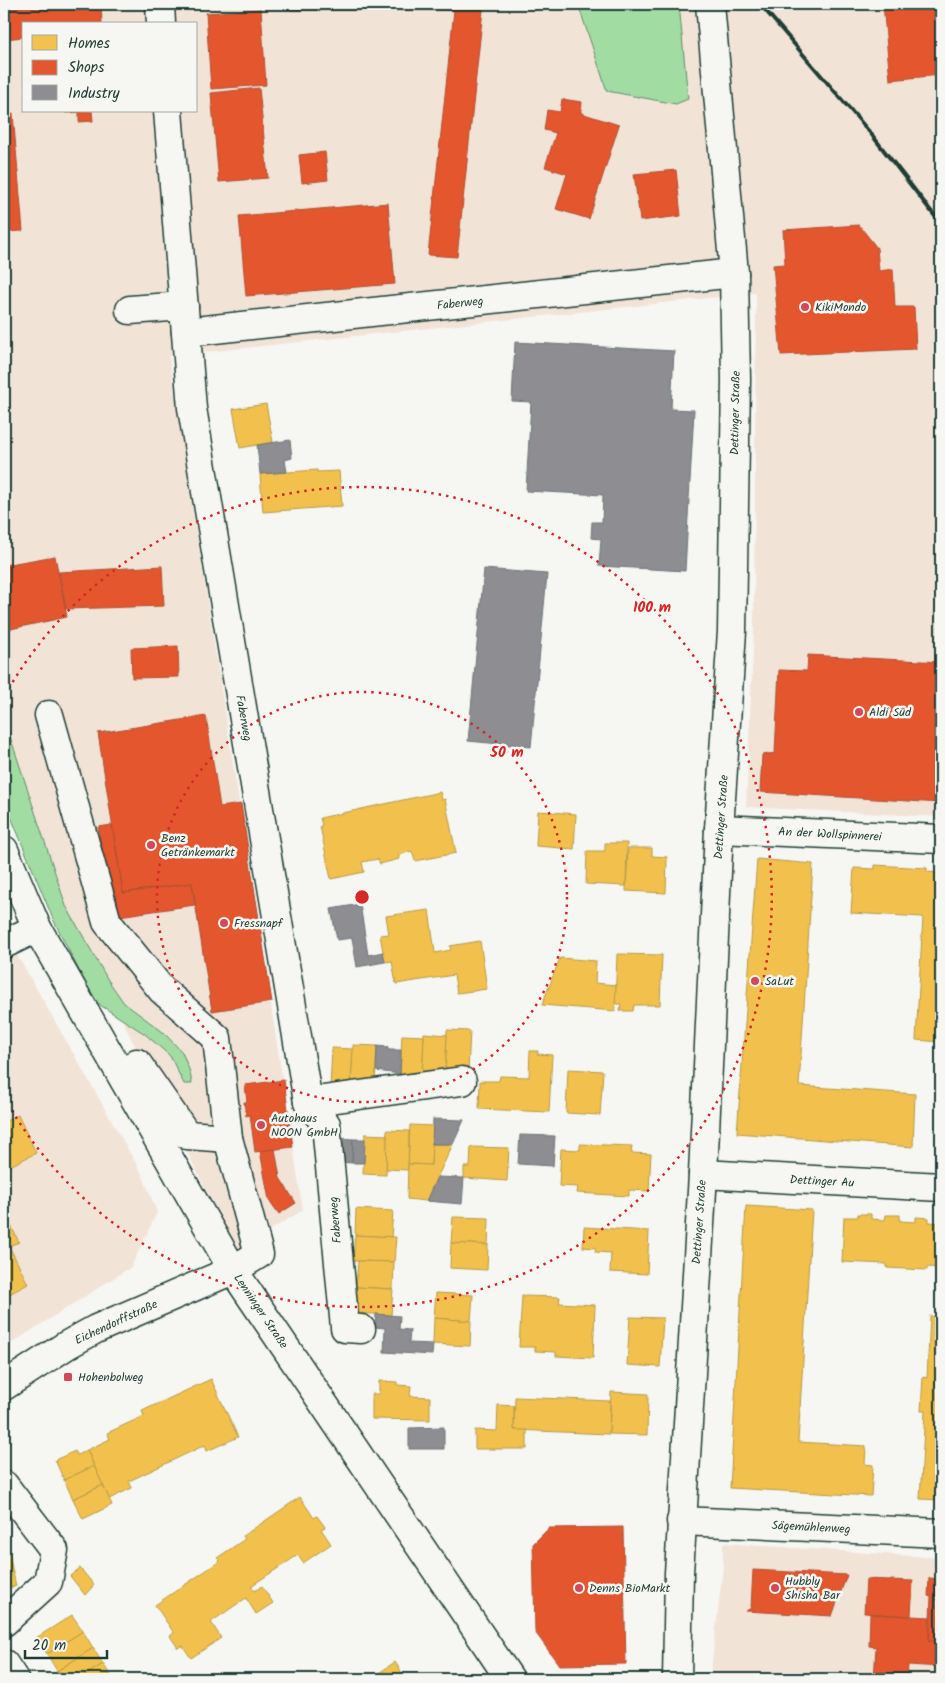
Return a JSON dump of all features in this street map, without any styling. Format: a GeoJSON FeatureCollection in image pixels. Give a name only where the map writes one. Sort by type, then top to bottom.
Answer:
{"type":"FeatureCollection","features":[{"type":"Feature","properties":{"kind":"street"},"geometry":{"type":"LineString","coordinates":[[160,4],[161,22]]}},
{"type":"Feature","properties":{"kind":"street","name":"Dettinger Straße"},"geometry":{"type":"LineString","coordinates":[[677,1679],[681,1521],[703,1174],[719,828],[732,631],[736,380],[734,273],[710,4]]}},
{"type":"Feature","properties":{"kind":"street","name":"Faberweg"},"geometry":{"type":"LineString","coordinates":[[168,112],[192,408],[308,1102],[326,1124],[345,1328],[361,1330]]}},
{"type":"Feature","properties":{"kind":"street","name":"Faberweg"},"geometry":{"type":"LineString","coordinates":[[186,332],[734,273]]}},
{"type":"Feature","properties":{"kind":"street"},"geometry":{"type":"LineString","coordinates":[[130,310],[184,306]]}},
{"type":"Feature","properties":{"kind":"street"},"geometry":{"type":"LineString","coordinates":[[49,715],[107,922],[162,990],[217,1038],[228,1138],[187,1135],[137,1063],[124,1080]]}},
{"type":"Feature","properties":{"kind":"street","name":"An der Wollspinnerei"},"geometry":{"type":"LineString","coordinates":[[719,828],[941,839]]}},
{"type":"Feature","properties":{"kind":"street","name":"Lenninger Straße"},"geometry":{"type":"LineString","coordinates":[[4,850],[37,928],[233,1270],[510,1679]]}},
{"type":"Feature","properties":{"kind":"street"},"geometry":{"type":"LineString","coordinates":[[4,944],[37,928]]}},
{"type":"Feature","properties":{"kind":"street"},"geometry":{"type":"LineString","coordinates":[[308,1102],[462,1081]]}},
{"type":"Feature","properties":{"kind":"street","name":"Eichendorffstraße"},"geometry":{"type":"LineString","coordinates":[[4,1386],[67,1345],[96,1329],[233,1270],[259,1254],[228,1138]]}},
{"type":"Feature","properties":{"kind":"street","name":"Dettinger Au"},"geometry":{"type":"LineString","coordinates":[[703,1174],[941,1187]]}},
{"type":"Feature","properties":{"kind":"street"},"geometry":{"type":"LineString","coordinates":[[4,1485],[54,1550],[48,1582],[4,1622]]}},
{"type":"Feature","properties":{"kind":"street","name":"Sägemühlenweg"},"geometry":{"type":"LineString","coordinates":[[681,1521],[941,1534]]}},
{"type":"Feature","properties":{"kind":"street","name":"Dettinger Straße"},"geometry":{"type":"LineString","coordinates":[[661,1679],[678,1631]]}},
{"type":"Feature","properties":{"kind":"street"},"geometry":{"type":"LineString","coordinates":[[4,1664],[14,1679]]}},
{"type":"Feature","properties":{"kind":"shaded area"},"geometry":{"type":"Polygon","coordinates":[[[4,4],[941,4],[941,817],[746,807],[754,627],[756,293],[169,356],[303,1210],[236,1251],[66,906],[4,718],[4,4]]]}},
{"type":"Feature","properties":{"kind":"shaded area"},"geometry":{"type":"Polygon","coordinates":[[[4,932],[142,1174],[157,1212],[131,1267],[4,1348],[4,932]]]}},
{"type":"Feature","properties":{"kind":"shaded area"},"geometry":{"type":"Polygon","coordinates":[[[723,1543],[941,1558],[941,1679],[710,1679],[723,1568],[723,1543]]]}},
{"type":"Feature","properties":{"kind":"green space"},"geometry":{"type":"Polygon","coordinates":[[[578,4],[679,4],[688,99],[676,104],[607,91],[578,4]]]}},
{"type":"Feature","properties":{"kind":"green space"},"geometry":{"type":"Polygon","coordinates":[[[4,718],[66,906],[108,980],[124,1003],[163,1032],[182,1052],[190,1072],[192,1084],[184,1084],[170,1056],[145,1034],[100,1005],[91,994],[53,919],[4,800],[4,718]]]}},
{"type":"Feature","properties":{"kind":"building: Homes"},"geometry":{"type":"Polygon","coordinates":[[[266,404],[273,442],[240,448],[233,409],[266,404]]]}},
{"type":"Feature","properties":{"kind":"building: Homes"},"geometry":{"type":"Polygon","coordinates":[[[317,470],[317,472],[339,471],[342,506],[263,512],[260,474],[317,470]]]}},
{"type":"Feature","properties":{"kind":"building: Homes"},"geometry":{"type":"Polygon","coordinates":[[[440,792],[442,800],[445,799],[456,853],[415,861],[412,851],[399,855],[399,859],[380,864],[378,859],[362,862],[364,872],[331,879],[320,818],[440,792]]]}},
{"type":"Feature","properties":{"kind":"building: Homes"},"geometry":{"type":"Polygon","coordinates":[[[538,811],[576,814],[574,849],[536,846],[538,811]]]}},
{"type":"Feature","properties":{"kind":"building: Homes"},"geometry":{"type":"Polygon","coordinates":[[[605,843],[627,843],[626,886],[586,884],[587,851],[605,851],[605,843]]]}},
{"type":"Feature","properties":{"kind":"building: Homes"},"geometry":{"type":"Polygon","coordinates":[[[628,848],[652,848],[652,856],[667,857],[666,893],[626,891],[628,848]]]}},
{"type":"Feature","properties":{"kind":"building: Homes"},"geometry":{"type":"Polygon","coordinates":[[[757,859],[813,864],[799,1086],[915,1094],[913,1147],[737,1133],[757,859]]]}},
{"type":"Feature","properties":{"kind":"building: Homes"},"geometry":{"type":"Polygon","coordinates":[[[875,865],[927,868],[927,872],[941,873],[941,1042],[916,1040],[923,917],[851,913],[854,868],[875,869],[875,865]]]}},
{"type":"Feature","properties":{"kind":"building: Homes"},"geometry":{"type":"Polygon","coordinates":[[[429,910],[435,953],[451,950],[450,946],[480,941],[487,989],[457,993],[454,975],[396,984],[392,961],[385,962],[380,935],[389,934],[386,916],[429,910]]]}},
{"type":"Feature","properties":{"kind":"building: Homes"},"geometry":{"type":"Polygon","coordinates":[[[617,954],[662,955],[660,1005],[634,1005],[633,1011],[620,1011],[621,1004],[615,1004],[617,954]]]}},
{"type":"Feature","properties":{"kind":"building: Homes"},"geometry":{"type":"Polygon","coordinates":[[[560,958],[596,961],[595,983],[616,985],[615,1011],[542,1005],[560,958]]]}},
{"type":"Feature","properties":{"kind":"building: Homes"},"geometry":{"type":"Polygon","coordinates":[[[447,1030],[470,1031],[468,1071],[445,1070],[447,1030]]]}},
{"type":"Feature","properties":{"kind":"building: Homes"},"geometry":{"type":"Polygon","coordinates":[[[424,1033],[447,1035],[445,1074],[422,1073],[424,1033]]]}},
{"type":"Feature","properties":{"kind":"building: Homes"},"geometry":{"type":"Polygon","coordinates":[[[402,1035],[424,1036],[422,1077],[400,1077],[402,1035]]]}},
{"type":"Feature","properties":{"kind":"building: Homes"},"geometry":{"type":"Polygon","coordinates":[[[353,1045],[377,1046],[375,1084],[351,1083],[353,1045]]]}},
{"type":"Feature","properties":{"kind":"building: Homes"},"geometry":{"type":"Polygon","coordinates":[[[332,1048],[353,1049],[351,1083],[330,1088],[332,1048]]]}},
{"type":"Feature","properties":{"kind":"building: Homes"},"geometry":{"type":"Polygon","coordinates":[[[530,1051],[538,1051],[537,1054],[552,1055],[549,1112],[479,1109],[480,1081],[499,1081],[500,1076],[529,1077],[530,1051]]]}},
{"type":"Feature","properties":{"kind":"building: Homes"},"geometry":{"type":"Polygon","coordinates":[[[568,1069],[603,1071],[600,1115],[566,1113],[568,1069]]]}},
{"type":"Feature","properties":{"kind":"building: Homes"},"geometry":{"type":"Polygon","coordinates":[[[18,1115],[36,1153],[4,1169],[4,1122],[18,1115]]]}},
{"type":"Feature","properties":{"kind":"building: Homes"},"geometry":{"type":"Polygon","coordinates":[[[410,1125],[433,1126],[431,1165],[408,1164],[410,1125]]]}},
{"type":"Feature","properties":{"kind":"building: Homes"},"geometry":{"type":"Polygon","coordinates":[[[387,1130],[409,1131],[408,1170],[386,1169],[387,1130]]]}},
{"type":"Feature","properties":{"kind":"building: Homes"},"geometry":{"type":"Polygon","coordinates":[[[365,1134],[387,1135],[386,1175],[363,1174],[365,1134]]]}},
{"type":"Feature","properties":{"kind":"building: Homes"},"geometry":{"type":"Polygon","coordinates":[[[432,1144],[453,1144],[426,1201],[407,1199],[408,1164],[431,1165],[432,1144]]]}},
{"type":"Feature","properties":{"kind":"building: Homes"},"geometry":{"type":"Polygon","coordinates":[[[580,1144],[632,1146],[631,1153],[651,1154],[649,1191],[629,1190],[629,1196],[577,1193],[578,1187],[559,1186],[561,1149],[580,1150],[580,1144]]]}},
{"type":"Feature","properties":{"kind":"building: Homes"},"geometry":{"type":"Polygon","coordinates":[[[471,1147],[509,1148],[507,1181],[464,1178],[464,1167],[470,1167],[471,1147]]]}},
{"type":"Feature","properties":{"kind":"building: Homes"},"geometry":{"type":"Polygon","coordinates":[[[746,1206],[812,1210],[798,1442],[866,1446],[865,1464],[873,1465],[871,1496],[730,1488],[746,1206]]]}},
{"type":"Feature","properties":{"kind":"building: Homes"},"geometry":{"type":"Polygon","coordinates":[[[356,1209],[393,1211],[391,1237],[355,1235],[356,1209]]]}},
{"type":"Feature","properties":{"kind":"building: Homes"},"geometry":{"type":"Polygon","coordinates":[[[858,1214],[871,1214],[871,1219],[885,1220],[886,1215],[900,1215],[900,1221],[916,1222],[916,1217],[929,1218],[929,1222],[941,1223],[941,1268],[927,1267],[927,1270],[887,1268],[887,1264],[842,1262],[844,1217],[858,1217],[858,1214]]]}},
{"type":"Feature","properties":{"kind":"building: Homes"},"geometry":{"type":"Polygon","coordinates":[[[453,1217],[489,1218],[488,1245],[451,1243],[453,1217]]]}},
{"type":"Feature","properties":{"kind":"building: Homes"},"geometry":{"type":"Polygon","coordinates":[[[9,1222],[19,1242],[9,1246],[28,1284],[4,1297],[4,1224],[9,1222]]]}},
{"type":"Feature","properties":{"kind":"building: Homes"},"geometry":{"type":"Polygon","coordinates":[[[584,1227],[649,1231],[647,1274],[610,1272],[611,1253],[595,1252],[596,1248],[583,1247],[584,1227]]]}},
{"type":"Feature","properties":{"kind":"building: Homes"},"geometry":{"type":"Polygon","coordinates":[[[355,1235],[396,1237],[394,1262],[353,1261],[355,1235]]]}},
{"type":"Feature","properties":{"kind":"building: Homes"},"geometry":{"type":"Polygon","coordinates":[[[451,1243],[488,1245],[487,1270],[450,1268],[451,1243]]]}},
{"type":"Feature","properties":{"kind":"building: Homes"},"geometry":{"type":"Polygon","coordinates":[[[358,1261],[394,1262],[393,1289],[356,1287],[358,1261]]]}},
{"type":"Feature","properties":{"kind":"building: Homes"},"geometry":{"type":"Polygon","coordinates":[[[356,1287],[393,1289],[391,1315],[355,1313],[356,1287]]]}},
{"type":"Feature","properties":{"kind":"building: Homes"},"geometry":{"type":"Polygon","coordinates":[[[436,1293],[473,1295],[471,1321],[434,1318],[436,1293]]]}},
{"type":"Feature","properties":{"kind":"building: Homes"},"geometry":{"type":"Polygon","coordinates":[[[522,1296],[560,1297],[559,1303],[595,1305],[593,1358],[556,1356],[556,1352],[535,1351],[535,1347],[519,1347],[522,1296]]]}},
{"type":"Feature","properties":{"kind":"building: Homes"},"geometry":{"type":"Polygon","coordinates":[[[930,1316],[941,1317],[941,1500],[920,1499],[925,1411],[921,1411],[923,1377],[927,1378],[930,1316]]]}},
{"type":"Feature","properties":{"kind":"building: Homes"},"geometry":{"type":"Polygon","coordinates":[[[630,1317],[663,1318],[660,1367],[627,1365],[630,1317]]]}},
{"type":"Feature","properties":{"kind":"building: Homes"},"geometry":{"type":"Polygon","coordinates":[[[434,1318],[471,1321],[470,1346],[433,1344],[434,1318]]]}},
{"type":"Feature","properties":{"kind":"building: Homes"},"geometry":{"type":"Polygon","coordinates":[[[211,1379],[238,1437],[207,1451],[205,1445],[129,1481],[132,1488],[109,1499],[87,1450],[110,1439],[107,1433],[144,1416],[142,1411],[211,1379]]]}},
{"type":"Feature","properties":{"kind":"building: Homes"},"geometry":{"type":"Polygon","coordinates":[[[379,1381],[397,1382],[397,1385],[411,1386],[410,1396],[430,1397],[430,1420],[372,1419],[372,1394],[379,1394],[379,1381]]]}},
{"type":"Feature","properties":{"kind":"building: Homes"},"geometry":{"type":"Polygon","coordinates":[[[611,1392],[648,1394],[647,1435],[609,1434],[611,1392]]]}},
{"type":"Feature","properties":{"kind":"building: Homes"},"geometry":{"type":"Polygon","coordinates":[[[515,1397],[610,1401],[609,1434],[514,1430],[515,1397]]]}},
{"type":"Feature","properties":{"kind":"building: Homes"},"geometry":{"type":"Polygon","coordinates":[[[498,1405],[514,1406],[514,1430],[527,1430],[527,1449],[475,1449],[475,1430],[497,1431],[498,1405]]]}},
{"type":"Feature","properties":{"kind":"building: Homes"},"geometry":{"type":"Polygon","coordinates":[[[87,1450],[94,1466],[64,1480],[55,1460],[75,1451],[77,1455],[87,1450]]]}},
{"type":"Feature","properties":{"kind":"building: Homes"},"geometry":{"type":"Polygon","coordinates":[[[94,1466],[103,1485],[73,1499],[64,1480],[94,1466]]]}},
{"type":"Feature","properties":{"kind":"building: Homes"},"geometry":{"type":"Polygon","coordinates":[[[103,1485],[112,1505],[83,1519],[73,1499],[103,1485]]]}},
{"type":"Feature","properties":{"kind":"building: Homes"},"geometry":{"type":"Polygon","coordinates":[[[300,1497],[314,1518],[317,1516],[325,1527],[321,1529],[331,1544],[303,1563],[298,1555],[251,1586],[255,1591],[262,1586],[273,1603],[256,1614],[246,1598],[211,1622],[221,1638],[191,1658],[182,1645],[178,1648],[170,1636],[174,1633],[155,1605],[220,1561],[217,1558],[245,1539],[243,1536],[300,1497]]]}},
{"type":"Feature","properties":{"kind":"building: Homes"},"geometry":{"type":"Polygon","coordinates":[[[4,1532],[16,1586],[4,1589],[4,1532]]]}},
{"type":"Feature","properties":{"kind":"building: Homes"},"geometry":{"type":"Polygon","coordinates":[[[80,1568],[94,1585],[85,1595],[70,1576],[80,1568]]]}},
{"type":"Feature","properties":{"kind":"building: Homes"},"geometry":{"type":"Polygon","coordinates":[[[72,1615],[83,1631],[47,1654],[36,1638],[72,1615]]]}},
{"type":"Feature","properties":{"kind":"building: Homes"},"geometry":{"type":"Polygon","coordinates":[[[83,1631],[93,1648],[57,1671],[47,1654],[83,1631]]]}},
{"type":"Feature","properties":{"kind":"building: Homes"},"geometry":{"type":"Polygon","coordinates":[[[93,1648],[103,1664],[79,1679],[63,1679],[57,1671],[93,1648]]]}},
{"type":"Feature","properties":{"kind":"building: Homes"},"geometry":{"type":"Polygon","coordinates":[[[395,1662],[406,1679],[370,1679],[395,1662]]]}},
{"type":"Feature","properties":{"kind":"building: Homes"},"geometry":{"type":"Polygon","coordinates":[[[103,1664],[113,1679],[79,1679],[103,1664]]]}},
{"type":"Feature","properties":{"kind":"building: Shops"},"geometry":{"type":"Polygon","coordinates":[[[4,4],[101,4],[102,22],[22,22],[22,37],[4,39],[4,4]]]}},
{"type":"Feature","properties":{"kind":"building: Shops"},"geometry":{"type":"Polygon","coordinates":[[[291,4],[483,4],[483,10],[291,10],[291,4]]]}},
{"type":"Feature","properties":{"kind":"building: Shops"},"geometry":{"type":"Polygon","coordinates":[[[883,4],[935,4],[941,75],[890,80],[883,4]]]}},
{"type":"Feature","properties":{"kind":"building: Shops"},"geometry":{"type":"Polygon","coordinates":[[[261,9],[266,85],[211,89],[206,13],[261,9]]]}},
{"type":"Feature","properties":{"kind":"building: Shops"},"geometry":{"type":"Polygon","coordinates":[[[454,10],[483,10],[457,257],[428,255],[454,10]]]}},
{"type":"Feature","properties":{"kind":"building: Shops"},"geometry":{"type":"Polygon","coordinates":[[[259,88],[268,178],[219,182],[211,93],[259,88]]]}},
{"type":"Feature","properties":{"kind":"building: Shops"},"geometry":{"type":"Polygon","coordinates":[[[562,99],[582,102],[581,113],[619,125],[589,219],[556,209],[567,174],[545,167],[556,133],[544,130],[547,110],[560,112],[562,99]]]}},
{"type":"Feature","properties":{"kind":"building: Shops"},"geometry":{"type":"Polygon","coordinates":[[[79,112],[92,112],[93,121],[79,122],[79,112]]]}},
{"type":"Feature","properties":{"kind":"building: Shops"},"geometry":{"type":"Polygon","coordinates":[[[13,114],[23,231],[4,232],[4,115],[13,114]]]}},
{"type":"Feature","properties":{"kind":"building: Shops"},"geometry":{"type":"Polygon","coordinates":[[[325,152],[328,180],[302,183],[299,155],[325,152]]]}},
{"type":"Feature","properties":{"kind":"building: Shops"},"geometry":{"type":"Polygon","coordinates":[[[676,170],[681,216],[640,221],[634,174],[676,170]]]}},
{"type":"Feature","properties":{"kind":"building: Shops"},"geometry":{"type":"Polygon","coordinates":[[[388,203],[395,284],[246,296],[239,216],[388,203]]]}},
{"type":"Feature","properties":{"kind":"building: Shops"},"geometry":{"type":"Polygon","coordinates":[[[859,225],[877,248],[879,271],[893,269],[895,307],[914,307],[916,349],[781,355],[773,265],[785,264],[783,230],[859,225]]]}},
{"type":"Feature","properties":{"kind":"building: Shops"},"geometry":{"type":"Polygon","coordinates":[[[55,556],[67,617],[6,630],[4,616],[4,565],[55,556]]]}},
{"type":"Feature","properties":{"kind":"building: Shops"},"geometry":{"type":"Polygon","coordinates":[[[162,566],[164,606],[66,609],[59,572],[162,566]]]}},
{"type":"Feature","properties":{"kind":"building: Shops"},"geometry":{"type":"Polygon","coordinates":[[[178,646],[179,677],[132,678],[131,648],[178,646]]]}},
{"type":"Feature","properties":{"kind":"building: Shops","name":"Aldi Süd"},"geometry":{"type":"Polygon","coordinates":[[[808,655],[941,662],[941,803],[760,792],[762,755],[775,753],[779,670],[807,671],[808,655]]]}},
{"type":"Feature","properties":{"kind":"building: Shops"},"geometry":{"type":"Polygon","coordinates":[[[206,716],[220,807],[241,804],[272,1002],[212,1011],[192,883],[123,893],[98,733],[206,716]]]}},
{"type":"Feature","properties":{"kind":"building: Shops"},"geometry":{"type":"Polygon","coordinates":[[[112,825],[123,893],[192,883],[195,905],[112,917],[98,827],[112,825]]]}},
{"type":"Feature","properties":{"kind":"building: Shops"},"geometry":{"type":"Polygon","coordinates":[[[284,1080],[293,1147],[255,1152],[250,1115],[246,1116],[244,1102],[247,1102],[245,1085],[284,1080]]]}},
{"type":"Feature","properties":{"kind":"building: Shops"},"geometry":{"type":"Polygon","coordinates":[[[275,1149],[280,1178],[296,1203],[279,1214],[269,1200],[260,1151],[275,1149]]]}},
{"type":"Feature","properties":{"kind":"building: Shops","name":"Denns BioMarkt"},"geometry":{"type":"Polygon","coordinates":[[[623,1527],[626,1664],[559,1665],[535,1632],[533,1544],[549,1528],[623,1527]]]}},
{"type":"Feature","properties":{"kind":"building: Shops"},"geometry":{"type":"Polygon","coordinates":[[[753,1570],[847,1575],[832,1616],[746,1611],[751,1608],[753,1570]]]}},
{"type":"Feature","properties":{"kind":"building: Shops"},"geometry":{"type":"Polygon","coordinates":[[[929,1578],[941,1579],[941,1641],[929,1641],[931,1597],[928,1596],[929,1578]]]}},
{"type":"Feature","properties":{"kind":"building: Shops"},"geometry":{"type":"Polygon","coordinates":[[[866,1579],[913,1581],[911,1616],[864,1613],[866,1579]]]}},
{"type":"Feature","properties":{"kind":"building: Shops"},"geometry":{"type":"Polygon","coordinates":[[[870,1614],[930,1617],[929,1641],[941,1641],[941,1667],[908,1665],[907,1679],[874,1679],[876,1647],[869,1646],[870,1614]]]}},
{"type":"Feature","properties":{"kind":"building: Industry"},"geometry":{"type":"Polygon","coordinates":[[[515,342],[674,351],[671,409],[694,410],[685,571],[599,566],[601,539],[591,538],[592,522],[602,522],[603,495],[526,491],[531,402],[512,401],[515,342]]]}},
{"type":"Feature","properties":{"kind":"building: Industry"},"geometry":{"type":"Polygon","coordinates":[[[290,440],[292,458],[285,460],[287,472],[260,474],[257,445],[290,440]]]}},
{"type":"Feature","properties":{"kind":"building: Industry"},"geometry":{"type":"Polygon","coordinates":[[[484,569],[547,574],[531,747],[468,741],[484,569]]]}},
{"type":"Feature","properties":{"kind":"building: Industry"},"geometry":{"type":"Polygon","coordinates":[[[360,904],[368,955],[383,952],[385,962],[357,967],[352,938],[337,940],[331,909],[360,904]]]}},
{"type":"Feature","properties":{"kind":"building: Industry"},"geometry":{"type":"Polygon","coordinates":[[[377,1046],[388,1047],[388,1050],[401,1050],[400,1074],[376,1071],[377,1046]]]}},
{"type":"Feature","properties":{"kind":"building: Industry"},"geometry":{"type":"Polygon","coordinates":[[[433,1119],[464,1120],[453,1144],[432,1144],[433,1119]]]}},
{"type":"Feature","properties":{"kind":"building: Industry"},"geometry":{"type":"Polygon","coordinates":[[[520,1135],[555,1136],[553,1166],[518,1164],[520,1135]]]}},
{"type":"Feature","properties":{"kind":"building: Industry"},"geometry":{"type":"Polygon","coordinates":[[[341,1138],[353,1139],[352,1163],[340,1162],[341,1138]]]}},
{"type":"Feature","properties":{"kind":"building: Industry"},"geometry":{"type":"Polygon","coordinates":[[[353,1139],[365,1139],[364,1163],[352,1163],[353,1139]]]}},
{"type":"Feature","properties":{"kind":"building: Industry"},"geometry":{"type":"Polygon","coordinates":[[[437,1177],[464,1178],[462,1204],[426,1201],[437,1177]]]}},
{"type":"Feature","properties":{"kind":"building: Industry"},"geometry":{"type":"Polygon","coordinates":[[[376,1314],[400,1316],[399,1329],[410,1330],[409,1343],[433,1344],[432,1355],[384,1352],[385,1328],[375,1327],[376,1314]]]}},
{"type":"Feature","properties":{"kind":"building: Industry"},"geometry":{"type":"Polygon","coordinates":[[[444,1427],[444,1449],[409,1449],[409,1428],[444,1427]]]}},
{"type":"Feature","properties":{"kind":"railway"},"geometry":{"type":"LineString","coordinates":[[760,4],[872,135],[941,224]]}},
{"type":"Feature","properties":{"kind":"place","name":"KikiMondo"},"geometry":{"type":"Point","coordinates":[805,307]}},
{"type":"Feature","properties":{"kind":"place","name":"Aldi Süd"},"geometry":{"type":"Point","coordinates":[859,712]}},
{"type":"Feature","properties":{"kind":"place","name":"Benz Getränkemarkt"},"geometry":{"type":"Point","coordinates":[151,845]}},
{"type":"Feature","properties":{"kind":"place","name":"Fressnapf"},"geometry":{"type":"Point","coordinates":[224,923]}},
{"type":"Feature","properties":{"kind":"place","name":"SaLut"},"geometry":{"type":"Point","coordinates":[755,981]}},
{"type":"Feature","properties":{"kind":"place","name":"Autohaus NOON GmbH"},"geometry":{"type":"Point","coordinates":[261,1125]}},
{"type":"Feature","properties":{"kind":"place","name":"Hohenbolweg"},"geometry":{"type":"Point","coordinates":[68,1377]}},
{"type":"Feature","properties":{"kind":"place","name":"Denns BioMarkt"},"geometry":{"type":"Point","coordinates":[579,1588]}},
{"type":"Feature","properties":{"kind":"place","name":"Hubbly Shisha Bar"},"geometry":{"type":"Point","coordinates":[775,1588]}}]}
